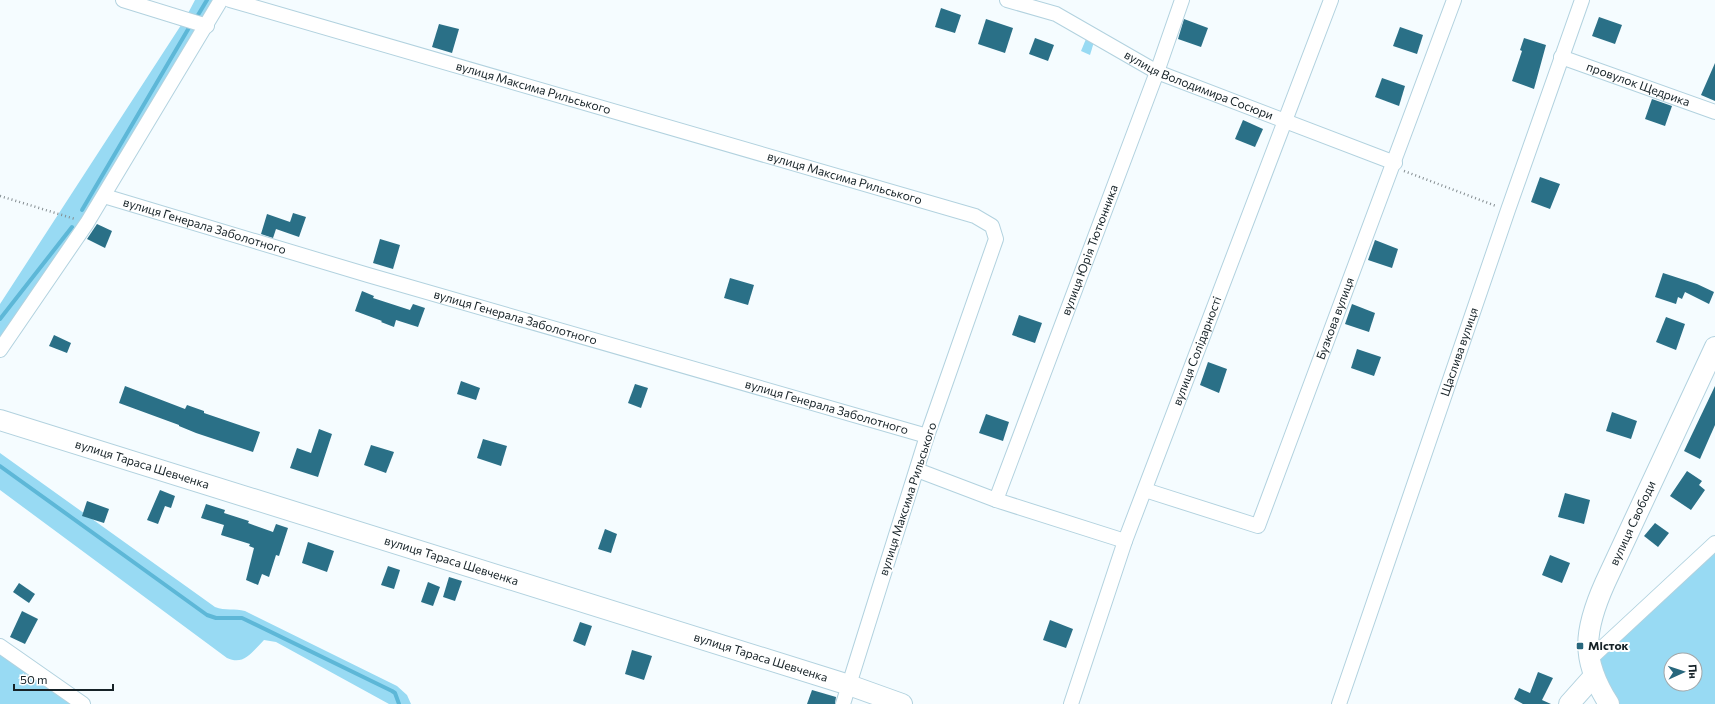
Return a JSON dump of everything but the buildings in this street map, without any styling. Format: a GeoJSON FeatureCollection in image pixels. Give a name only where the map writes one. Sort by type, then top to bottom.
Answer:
{"type":"FeatureCollection","features":[{"type":"Feature","properties":{"kind":"street"},"geometry":{"type":"LineString","coordinates":[[123,0],[207,26]]}},
{"type":"Feature","properties":{"kind":"street"},"geometry":{"type":"LineString","coordinates":[[0,350],[87,223],[207,26],[221,0]]}},
{"type":"Feature","properties":{"kind":"street","name":"вулиця Максима Рильського"},"geometry":{"type":"LineString","coordinates":[[230,0],[975,216],[992,226],[996,239],[927,436],[843,704]]}},
{"type":"Feature","properties":{"kind":"street","name":"вулиця Володимира Сосюри"},"geometry":{"type":"LineString","coordinates":[[1007,0],[1056,14],[1157,72],[1395,162]]}},
{"type":"Feature","properties":{"kind":"street","name":"вулиця Юрія Тютюнника"},"geometry":{"type":"LineString","coordinates":[[996,500],[1157,72],[1182,0]]}},
{"type":"Feature","properties":{"kind":"street","name":"вулиця Солідарності"},"geometry":{"type":"LineString","coordinates":[[1071,704],[1125,541],[1331,0]]}},
{"type":"Feature","properties":{"kind":"street","name":"Бузкова вулиця"},"geometry":{"type":"LineString","coordinates":[[1145,490],[1258,526],[1395,162],[1454,0]]}},
{"type":"Feature","properties":{"kind":"street","name":"Щаслива вулиця"},"geometry":{"type":"LineString","coordinates":[[1339,704],[1508,210],[1582,0]]}},
{"type":"Feature","properties":{"kind":"street","name":"провулок Щедрика"},"geometry":{"type":"LineString","coordinates":[[1562,57],[1715,112]]}},
{"type":"Feature","properties":{"kind":"street","name":"вулиця Генерала Заболотного"},"geometry":{"type":"LineString","coordinates":[[104,196],[383,279],[927,436]]}},
{"type":"Feature","properties":{"kind":"street","name":"вулиця Свободи"},"geometry":{"type":"LineString","coordinates":[[1609,704],[1592,668],[1588,641],[1590,624],[1596,602],[1715,347]]}},
{"type":"Feature","properties":{"kind":"street","name":"вулиця Тараса Шевченка"},"geometry":{"type":"LineString","coordinates":[[0,420],[849,685],[902,704]]}},
{"type":"Feature","properties":{"kind":"street"},"geometry":{"type":"LineString","coordinates":[[917,470],[996,500],[1125,541]]}},
{"type":"Feature","properties":{"kind":"street"},"geometry":{"type":"LineString","coordinates":[[1569,704],[1592,668],[1715,543]]}},
{"type":"Feature","properties":{"kind":"street"},"geometry":{"type":"LineString","coordinates":[[0,646],[84,704]]}},
{"type":"Feature","properties":{"kind":"path"},"geometry":{"type":"LineString","coordinates":[[1395,162],[1401,170],[1508,210]]}},
{"type":"Feature","properties":{"kind":"path"},"geometry":{"type":"LineString","coordinates":[[0,196],[87,223]]}},
{"type":"Feature","properties":{"kind":"shaded area"},"geometry":{"type":"Polygon","coordinates":[[[195,0],[221,0],[0,350],[0,304],[185,19],[195,0]]]}},
{"type":"Feature","properties":{"kind":"shaded area"},"geometry":{"type":"Polygon","coordinates":[[[1086,39],[1094,42],[1090,55],[1081,51],[1086,39]]]}},
{"type":"Feature","properties":{"kind":"shaded area"},"geometry":{"type":"Polygon","coordinates":[[[0,453],[215,607],[245,611],[397,686],[407,695],[411,704],[389,704],[276,642],[264,640],[252,653],[243,659],[233,660],[227,658],[0,490],[0,453]]]}},
{"type":"Feature","properties":{"kind":"shaded area"},"geometry":{"type":"Polygon","coordinates":[[[1715,543],[1715,704],[1609,704],[1589,660],[1715,543]]]}},
{"type":"Feature","properties":{"kind":"shaded area"},"geometry":{"type":"Polygon","coordinates":[[[0,646],[83,704],[0,704],[0,646]]]}},
{"type":"Feature","properties":{"kind":"waterway"},"geometry":{"type":"LineString","coordinates":[[198,15],[207,0]]}},
{"type":"Feature","properties":{"kind":"waterway"},"geometry":{"type":"LineString","coordinates":[[82,210],[190,26]]}},
{"type":"Feature","properties":{"kind":"waterway"},"geometry":{"type":"LineString","coordinates":[[0,319],[72,227]]}},
{"type":"Feature","properties":{"kind":"waterway"},"geometry":{"type":"LineString","coordinates":[[0,466],[207,615],[216,618],[242,618],[392,691],[395,693],[399,704]]}},
{"type":"Feature","properties":{"kind":"place","name":"Місток"},"geometry":{"type":"Point","coordinates":[1580,646]}}]}
